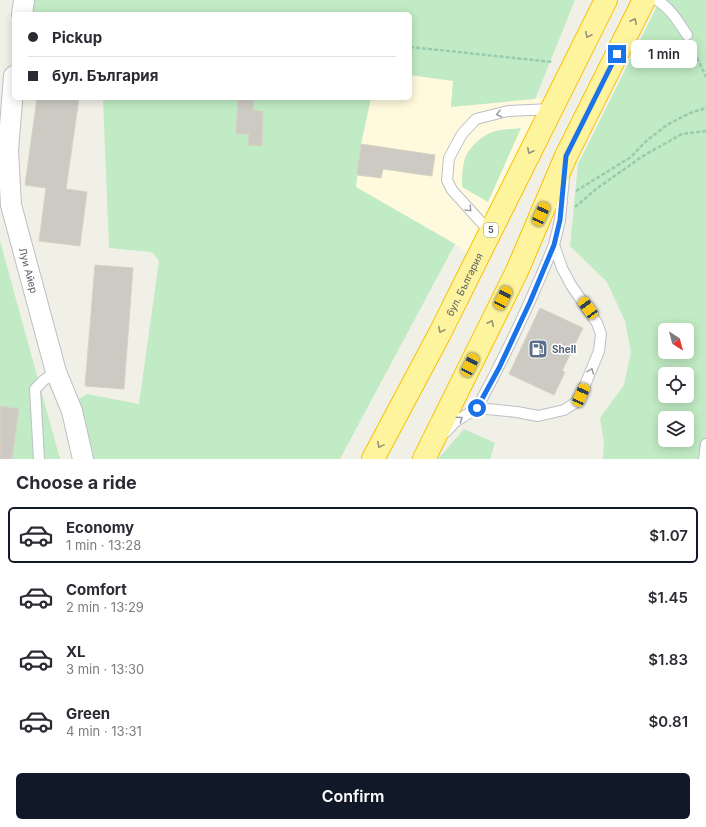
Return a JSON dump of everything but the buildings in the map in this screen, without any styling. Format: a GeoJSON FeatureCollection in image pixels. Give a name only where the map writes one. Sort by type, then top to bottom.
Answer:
{"type":"FeatureCollection","features":[{"type":"Feature","properties":{"kind":"highway","name":"бул. България"},"geometry":{"type":"LineString","coordinates":[[373,459],[440,333],[606,0]]}},
{"type":"Feature","properties":{"kind":"highway"},"geometry":{"type":"LineString","coordinates":[[424,459],[516,271],[566,156],[644,0]]}},
{"type":"Feature","properties":{"kind":"street"},"geometry":{"type":"LineString","coordinates":[[22,12],[24,0]]}},
{"type":"Feature","properties":{"kind":"street","name":"Луи Айер"},"geometry":{"type":"LineString","coordinates":[[12,100],[8,151],[11,205],[56,372],[72,411],[83,459]]}},
{"type":"Feature","properties":{"kind":"lane"},"geometry":{"type":"LineString","coordinates":[[657,0],[674,15],[687,35]]}},
{"type":"Feature","properties":{"kind":"lane"},"geometry":{"type":"LineString","coordinates":[[490,232],[452,190],[447,180],[449,158],[462,134],[476,119],[508,112],[551,109]]}},
{"type":"Feature","properties":{"kind":"lane"},"geometry":{"type":"LineString","coordinates":[[424,459],[455,422],[477,408],[499,368],[530,302],[554,245],[560,220],[566,156]]}},
{"type":"Feature","properties":{"kind":"lane"},"geometry":{"type":"LineString","coordinates":[[477,408],[517,412],[538,416],[564,410],[575,403],[581,395],[599,351],[601,334],[597,323],[568,280],[554,245]]}},
{"type":"Feature","properties":{"kind":"lane"},"geometry":{"type":"LineString","coordinates":[[39,459],[35,389],[44,380],[56,372]]}},
{"type":"Feature","properties":{"kind":"lane"},"geometry":{"type":"LineString","coordinates":[[704,459],[706,444]]}},
{"type":"Feature","properties":{"kind":"path"},"geometry":{"type":"LineString","coordinates":[[687,35],[706,78]]}},
{"type":"Feature","properties":{"kind":"path"},"geometry":{"type":"LineString","coordinates":[[412,47],[574,64]]}},
{"type":"Feature","properties":{"kind":"path"},"geometry":{"type":"LineString","coordinates":[[562,200],[631,157],[645,142],[667,125],[690,113],[706,108]]}},
{"type":"Feature","properties":{"kind":"path"},"geometry":{"type":"LineString","coordinates":[[560,220],[596,189],[643,156],[682,134],[706,131]]}},
{"type":"Feature","properties":{"kind":"shaded area"},"geometry":{"type":"Polygon","coordinates":[[[412,75],[453,81],[451,107],[557,96],[477,259],[455,244],[356,187],[361,144],[371,100],[412,100],[412,75]]]}},
{"type":"Feature","properties":{"kind":"green space"},"geometry":{"type":"Polygon","coordinates":[[[34,0],[575,0],[535,99],[451,107],[453,81],[412,75],[412,12],[32,12],[34,0]]]}},
{"type":"Feature","properties":{"kind":"green space"},"geometry":{"type":"Polygon","coordinates":[[[660,0],[706,0],[706,459],[603,459],[604,443],[600,418],[624,385],[631,352],[625,321],[607,282],[570,246],[578,164],[660,0]]]}},
{"type":"Feature","properties":{"kind":"green space"},"geometry":{"type":"Polygon","coordinates":[[[103,100],[371,100],[361,144],[356,187],[455,244],[340,459],[85,459],[74,402],[87,394],[139,404],[159,261],[152,252],[109,248],[103,100]]]}},
{"type":"Feature","properties":{"kind":"green space"},"geometry":{"type":"Polygon","coordinates":[[[521,128],[488,202],[462,187],[462,171],[464,162],[468,152],[476,143],[486,135],[496,131],[521,128]]]}},
{"type":"Feature","properties":{"kind":"green space"},"geometry":{"type":"Polygon","coordinates":[[[0,241],[60,459],[0,459],[0,241]]]}},
{"type":"Feature","properties":{"kind":"green space"},"geometry":{"type":"Polygon","coordinates":[[[464,429],[495,443],[490,459],[438,459],[464,429]]]}},
{"type":"Feature","properties":{"kind":"place","name":"Shell"},"geometry":{"type":"Point","coordinates":[538,349]}},
{"type":"Feature","properties":{"kind":"route"},"geometry":{"type":"LineString","coordinates":[[477,408],[499,368],[530,302],[554,245],[560,220],[566,156],[617,54]]}}]}
